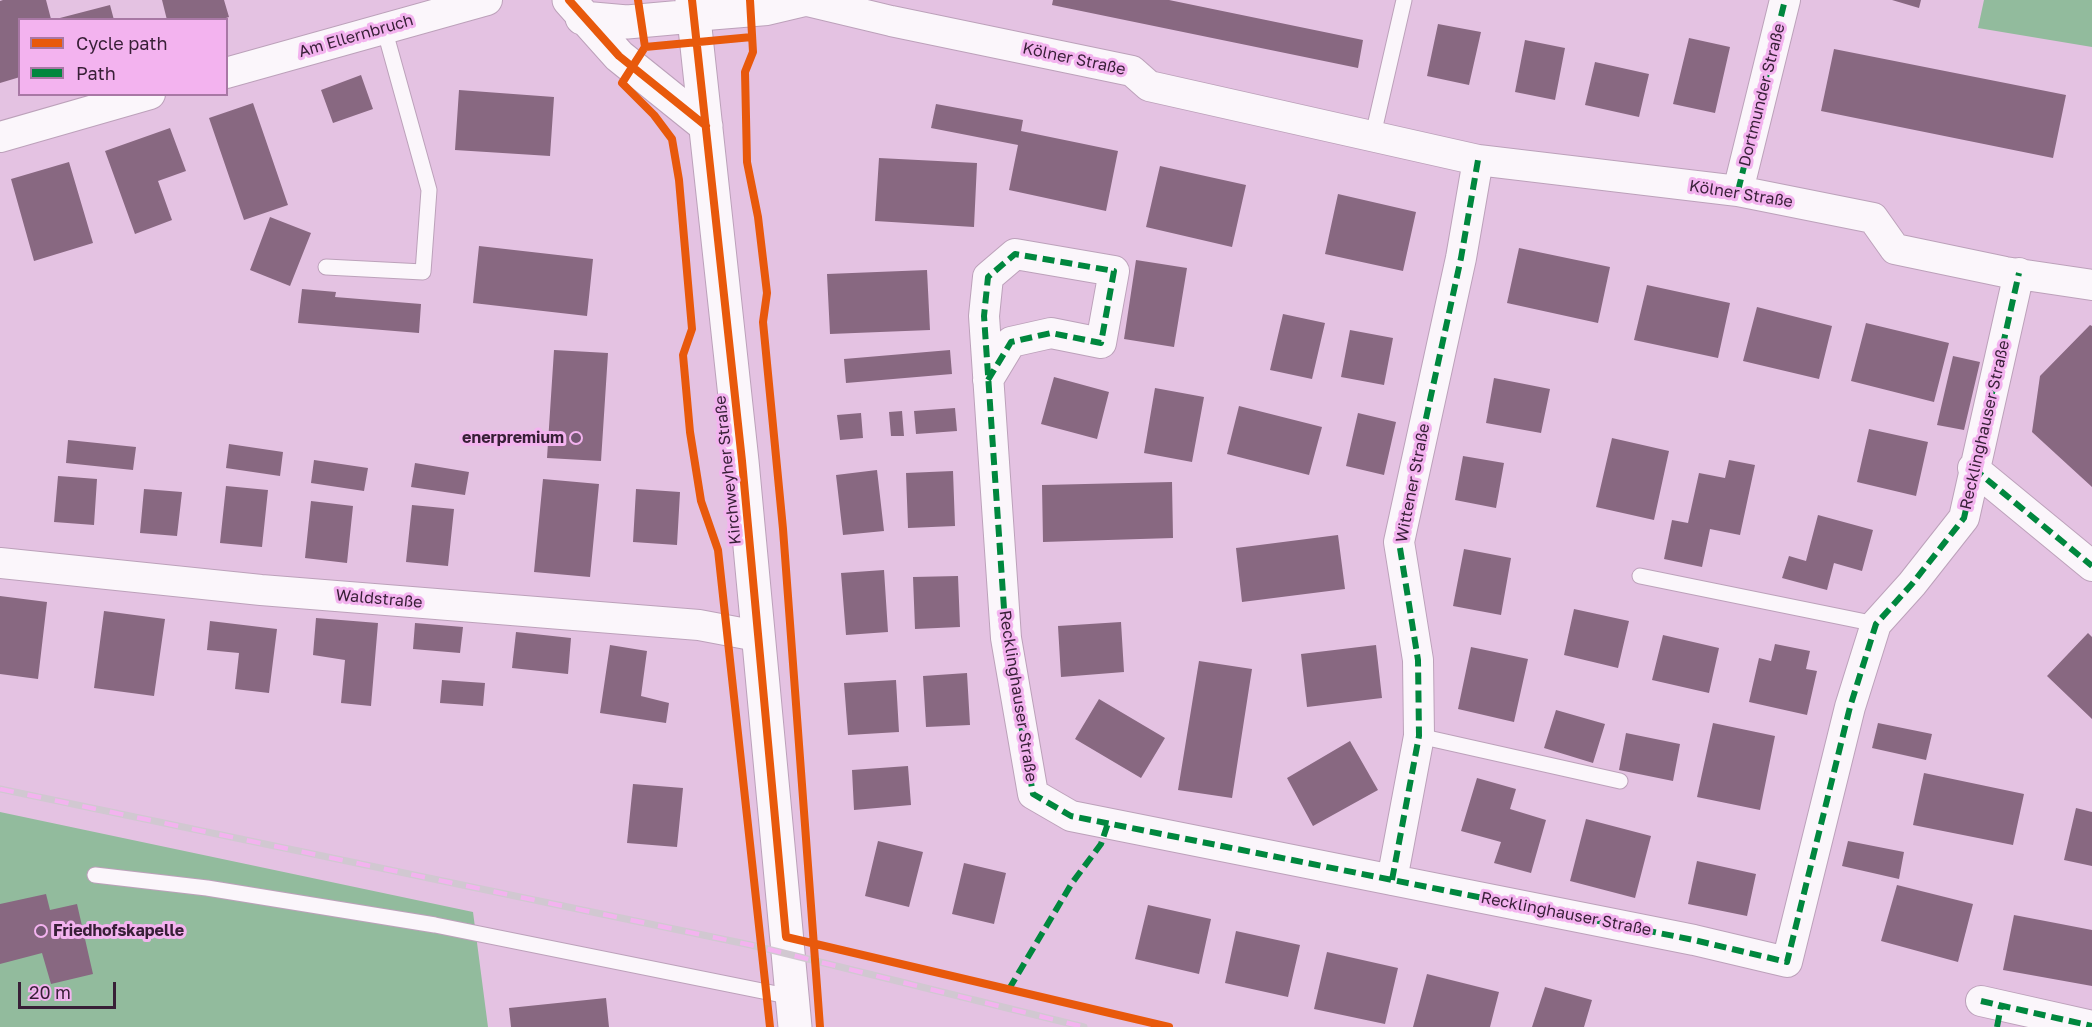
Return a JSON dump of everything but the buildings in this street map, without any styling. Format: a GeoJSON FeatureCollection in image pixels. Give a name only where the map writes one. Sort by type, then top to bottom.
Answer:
{"type":"FeatureCollection","features":[{"type":"Feature","properties":{"kind":"main road"},"geometry":{"type":"LineString","coordinates":[[576,9],[627,22],[693,8]]}},
{"type":"Feature","properties":{"kind":"main road","name":"Kirchweyher Straße"},"geometry":{"type":"LineString","coordinates":[[693,8],[758,636],[794,1012]]}},
{"type":"Feature","properties":{"kind":"main road"},"geometry":{"type":"LineString","coordinates":[[576,9],[620,56],[706,126]]}},
{"type":"Feature","properties":{"kind":"street","name":"Am Ellernbruch"},"geometry":{"type":"LineString","coordinates":[[228,72],[486,0]]}},
{"type":"Feature","properties":{"kind":"street","name":"Kölner Straße"},"geometry":{"type":"LineString","coordinates":[[693,8],[767,10],[804,0],[1132,71],[1149,86],[1478,160],[1738,191],[1873,218],[1894,249],[2092,285]]}},
{"type":"Feature","properties":{"kind":"street","name":"Dortmunder Straße"},"geometry":{"type":"LineString","coordinates":[[1738,191],[1785,0]]}},
{"type":"Feature","properties":{"kind":"street"},"geometry":{"type":"LineString","coordinates":[[0,137],[143,96]]}},
{"type":"Feature","properties":{"kind":"street","name":"Wittener Straße"},"geometry":{"type":"LineString","coordinates":[[1392,880],[1419,736],[1418,660],[1399,542],[1461,258],[1478,160]]}},
{"type":"Feature","properties":{"kind":"street","name":"Recklinghauser Straße"},"geometry":{"type":"LineString","coordinates":[[988,380],[1011,342],[1051,333],[1101,343],[1114,271],[1016,254],[988,277],[984,316],[988,380],[1006,638],[1033,794],[1071,816],[1694,940],[1787,963],[1850,706],[1876,624],[1912,584],[1964,518],[1973,468],[2019,273]]}},
{"type":"Feature","properties":{"kind":"street"},"geometry":{"type":"LineString","coordinates":[[1973,468],[2092,566]]}},
{"type":"Feature","properties":{"kind":"street","name":"Waldstraße"},"geometry":{"type":"LineString","coordinates":[[0,563],[273,591],[699,625],[758,636]]}},
{"type":"Feature","properties":{"kind":"street"},"geometry":{"type":"LineString","coordinates":[[1981,1001],[2092,1026]]}},
{"type":"Feature","properties":{"kind":"lane"},"geometry":{"type":"LineString","coordinates":[[1373,135],[1404,0]]}},
{"type":"Feature","properties":{"kind":"lane"},"geometry":{"type":"LineString","coordinates":[[326,267],[423,272],[429,190],[384,28]]}},
{"type":"Feature","properties":{"kind":"lane"},"geometry":{"type":"LineString","coordinates":[[1640,576],[1876,624]]}},
{"type":"Feature","properties":{"kind":"lane"},"geometry":{"type":"LineString","coordinates":[[1419,736],[1620,781]]}},
{"type":"Feature","properties":{"kind":"lane"},"geometry":{"type":"LineString","coordinates":[[95,875],[207,888],[435,925],[794,1012]]}},
{"type":"Feature","properties":{"kind":"green space"},"geometry":{"type":"Polygon","coordinates":[[[1984,0],[2092,0],[2092,47],[1978,28],[1984,0]]]}},
{"type":"Feature","properties":{"kind":"green space"},"geometry":{"type":"Polygon","coordinates":[[[0,812],[473,912],[488,1027],[0,1027],[0,812]]]}},
{"type":"Feature","properties":{"kind":"railway"},"geometry":{"type":"LineString","coordinates":[[0,789],[751,945],[1084,1027]]}},
{"type":"Feature","properties":{"kind":"marked path"},"geometry":{"type":"LineString","coordinates":[[1738,191],[1785,0]]}},
{"type":"Feature","properties":{"kind":"marked path"},"geometry":{"type":"LineString","coordinates":[[1392,880],[1419,736],[1418,660],[1399,542],[1461,258],[1478,160]]}},
{"type":"Feature","properties":{"kind":"marked path"},"geometry":{"type":"LineString","coordinates":[[988,380],[1011,342],[1051,333],[1101,343],[1114,271],[1015,254],[988,277],[984,316],[1006,638],[1033,794],[1071,816],[1694,940],[1787,962],[1850,707],[1876,624],[1912,584],[1964,518],[2019,273]]}},
{"type":"Feature","properties":{"kind":"marked path"},"geometry":{"type":"LineString","coordinates":[[1973,468],[2092,566]]}},
{"type":"Feature","properties":{"kind":"marked path"},"geometry":{"type":"LineString","coordinates":[[1009,989],[1072,883],[1101,844],[1108,823]]}},
{"type":"Feature","properties":{"kind":"marked path"},"geometry":{"type":"LineString","coordinates":[[1981,1001],[2092,1026]]}},
{"type":"Feature","properties":{"kind":"marked path"},"geometry":{"type":"LineString","coordinates":[[1997,1027],[2001,1006]]}},
{"type":"Feature","properties":{"kind":"cycle path"},"geometry":{"type":"LineString","coordinates":[[569,0],[619,56],[706,126]]}},
{"type":"Feature","properties":{"kind":"cycle path"},"geometry":{"type":"LineString","coordinates":[[638,0],[645,47],[622,83],[654,115],[672,139],[679,180],[692,329],[683,355],[690,432],[701,501],[718,550],[770,1027]]}},
{"type":"Feature","properties":{"kind":"cycle path"},"geometry":{"type":"LineString","coordinates":[[692,0],[742,461],[786,937],[1169,1027]]}},
{"type":"Feature","properties":{"kind":"cycle path"},"geometry":{"type":"LineString","coordinates":[[750,0],[753,52],[745,72],[747,162],[758,217],[767,293],[763,322],[783,529],[820,1027]]}},
{"type":"Feature","properties":{"kind":"cycle path"},"geometry":{"type":"LineString","coordinates":[[645,47],[752,37]]}},
{"type":"Feature","properties":{"kind":"place","name":"enerpremium"},"geometry":{"type":"Point","coordinates":[576,438]}},
{"type":"Feature","properties":{"kind":"place","name":"Friedhofskapelle"},"geometry":{"type":"Point","coordinates":[41,931]}}]}
